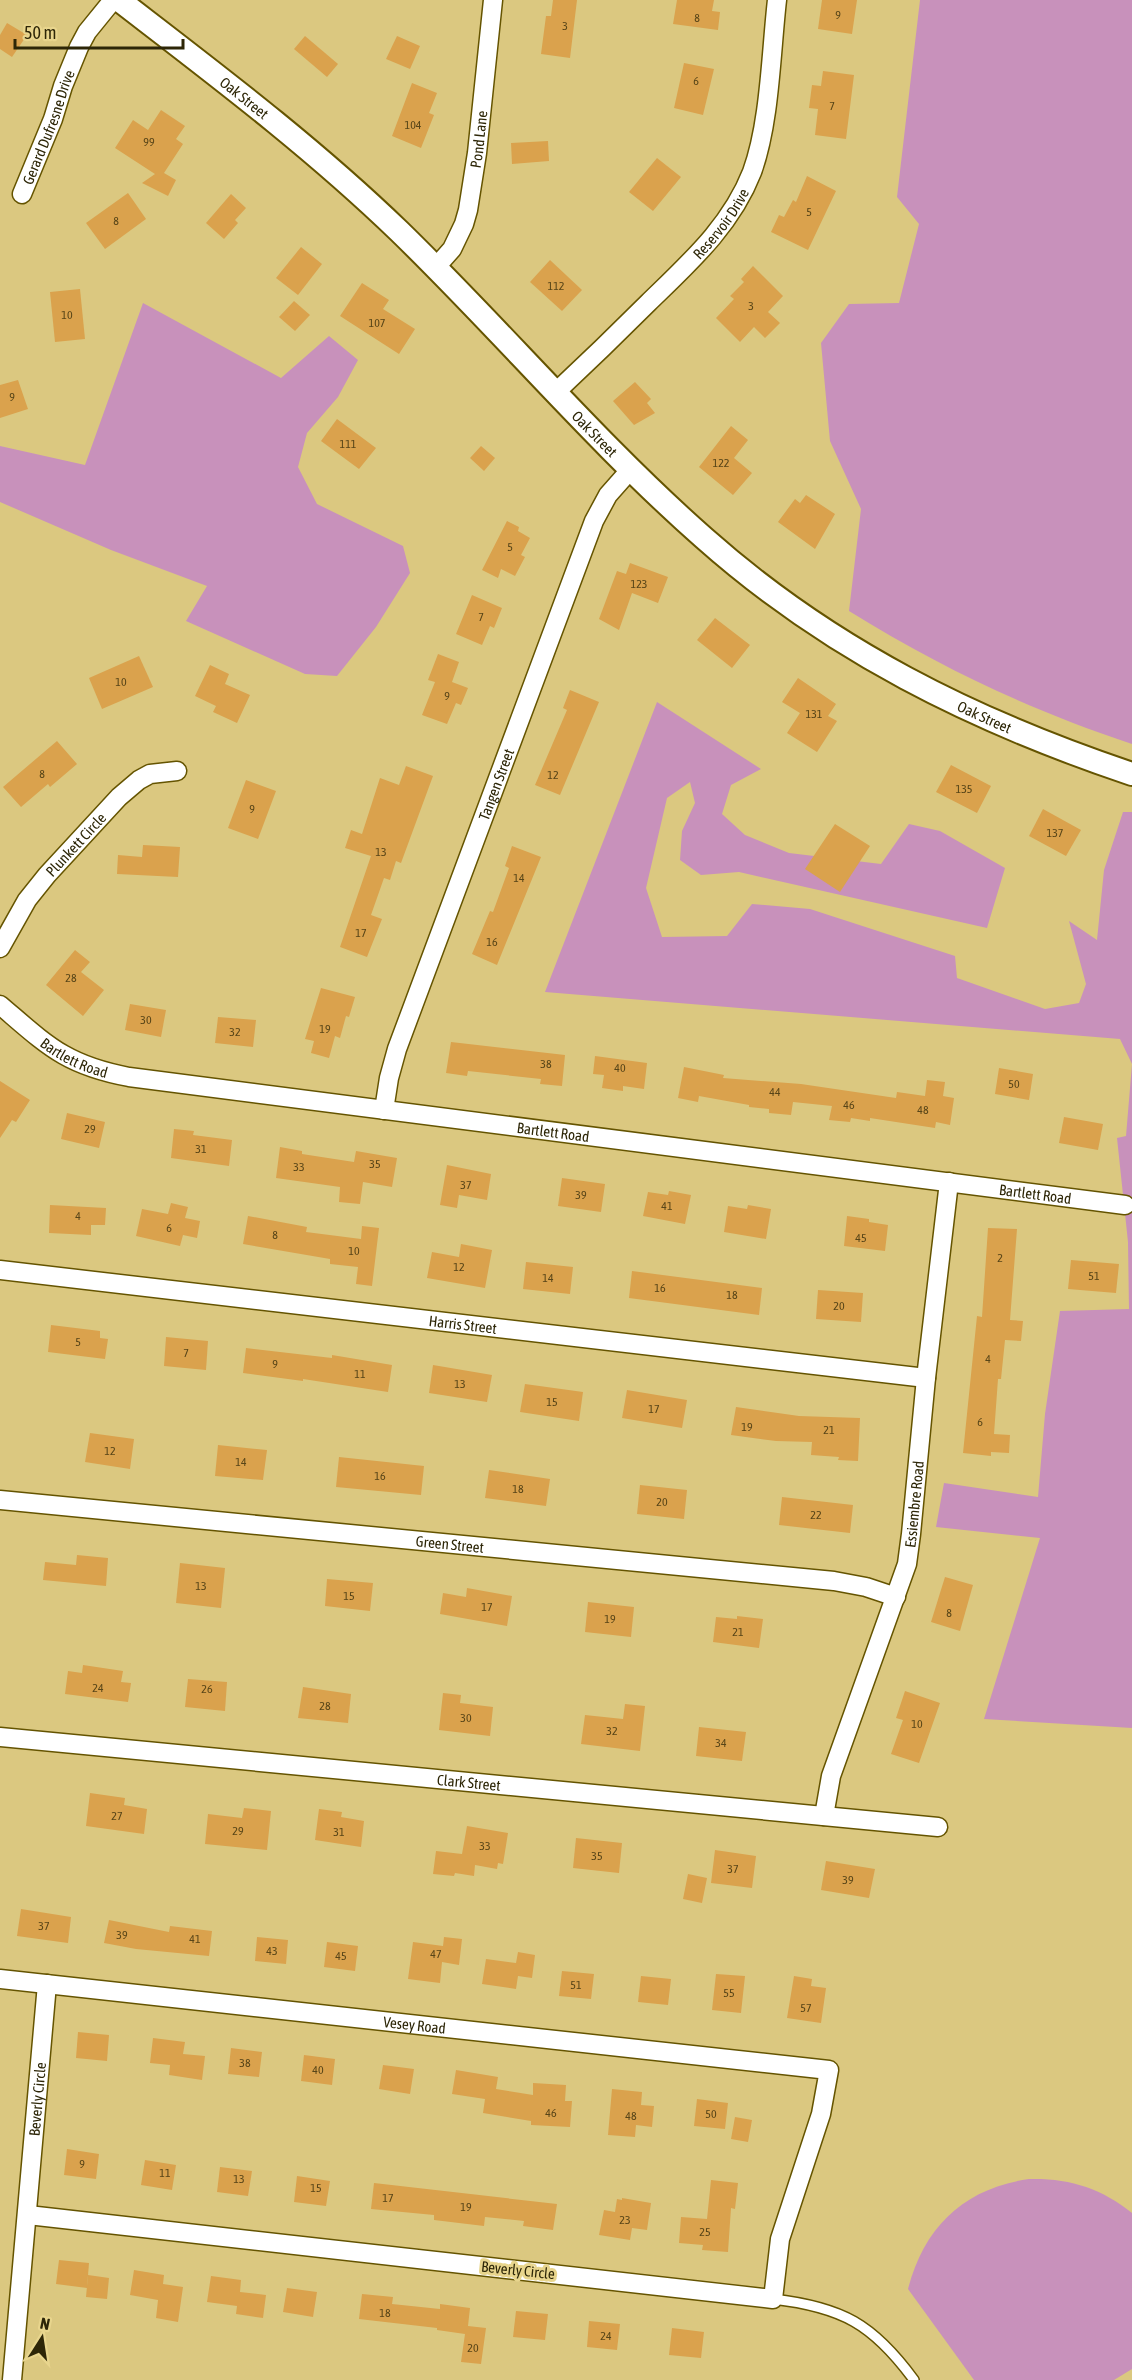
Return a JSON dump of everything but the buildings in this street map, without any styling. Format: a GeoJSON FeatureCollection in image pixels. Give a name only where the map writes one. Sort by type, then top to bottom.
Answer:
{"type":"FeatureCollection","features":[{"type":"Feature","properties":{"kind":"street","name":"Gerard Dufresne Drive"},"geometry":{"type":"LineString","coordinates":[[22,194],[79,47],[113,0]]}},
{"type":"Feature","properties":{"kind":"street","name":"Oak Street"},"geometry":{"type":"LineString","coordinates":[[119,0],[312,152],[436,267],[682,519],[734,563],[813,621],[875,661],[951,703],[1020,734],[1132,774]]}},
{"type":"Feature","properties":{"kind":"street","name":"Pond Lane"},"geometry":{"type":"LineString","coordinates":[[436,267],[452,249],[458,238],[470,201],[493,0]]}},
{"type":"Feature","properties":{"kind":"street","name":"Reservoir Drive"},"geometry":{"type":"LineString","coordinates":[[556,392],[697,256],[719,231],[736,205],[752,171],[761,137],[777,0]]}},
{"type":"Feature","properties":{"kind":"street","name":"Tangen Street"},"geometry":{"type":"LineString","coordinates":[[384,1110],[397,1049],[594,521],[608,495],[631,469]]}},
{"type":"Feature","properties":{"kind":"street","name":"Plunkett Circle"},"geometry":{"type":"LineString","coordinates":[[0,948],[27,900],[46,875],[119,797],[150,774],[177,771]]}},
{"type":"Feature","properties":{"kind":"street","name":"Bartlett Road"},"geometry":{"type":"LineString","coordinates":[[0,1005],[48,1046],[77,1063],[129,1077],[1125,1204]]}},
{"type":"Feature","properties":{"kind":"street","name":"Essiembre Road"},"geometry":{"type":"LineString","coordinates":[[824,1816],[831,1776],[907,1564],[949,1182]]}},
{"type":"Feature","properties":{"kind":"street","name":"Harris Street"},"geometry":{"type":"LineString","coordinates":[[0,1270],[926,1378]]}},
{"type":"Feature","properties":{"kind":"street","name":"Green Street"},"geometry":{"type":"LineString","coordinates":[[0,1500],[834,1581],[866,1587],[896,1598]]}},
{"type":"Feature","properties":{"kind":"street","name":"Clark Street"},"geometry":{"type":"LineString","coordinates":[[0,1737],[938,1827]]}},
{"type":"Feature","properties":{"kind":"street","name":"Vesey Road"},"geometry":{"type":"LineString","coordinates":[[0,1979],[829,2070],[820,2114],[780,2239],[773,2299]]}},
{"type":"Feature","properties":{"kind":"street","name":"Beverly Circle"},"geometry":{"type":"LineString","coordinates":[[12,2380],[47,1984]]}},
{"type":"Feature","properties":{"kind":"street","name":"Beverly Circle"},"geometry":{"type":"LineString","coordinates":[[28,2215],[773,2299]]}},
{"type":"Feature","properties":{"kind":"lane"},"geometry":{"type":"LineString","coordinates":[[773,2299],[827,2309],[858,2322],[887,2345],[914,2380]]}},
{"type":"Feature","properties":{"kind":"shaded area"},"geometry":{"type":"Polygon","coordinates":[[[920,0],[1132,0],[1132,744],[1057,717],[987,686],[918,651],[849,611],[861,509],[830,441],[821,343],[849,304],[899,303],[919,224],[897,197],[920,0]]]}},
{"type":"Feature","properties":{"kind":"shaded area"},"geometry":{"type":"Polygon","coordinates":[[[143,303],[281,378],[329,336],[358,360],[338,397],[307,433],[298,467],[317,504],[403,546],[410,573],[376,627],[337,676],[305,674],[186,621],[207,586],[111,550],[0,502],[0,446],[85,465],[143,303]]]}},
{"type":"Feature","properties":{"kind":"shaded area"},"geometry":{"type":"Polygon","coordinates":[[[657,702],[761,769],[731,785],[722,814],[745,835],[789,853],[881,864],[909,824],[940,831],[1005,868],[987,928],[739,872],[701,875],[680,860],[682,831],[695,803],[690,782],[667,798],[646,888],[662,937],[727,936],[752,904],[810,909],[955,956],[957,978],[1045,1009],[1079,1003],[1086,984],[1069,921],[1097,940],[1104,870],[1123,812],[1132,812],[1132,1064],[1120,1039],[545,992],[657,702]]]}},
{"type":"Feature","properties":{"kind":"shaded area"},"geometry":{"type":"Polygon","coordinates":[[[1132,1064],[1132,1728],[984,1719],[1040,1538],[936,1527],[944,1483],[1038,1497],[1045,1414],[1060,1311],[1129,1309],[1128,1242],[1117,1138],[1126,1136],[1132,1064]]]}},
{"type":"Feature","properties":{"kind":"shaded area"},"geometry":{"type":"Polygon","coordinates":[[[1029,2179],[1058,2180],[1084,2186],[1108,2197],[1132,2213],[1132,2369],[1114,2380],[974,2380],[908,2289],[925,2246],[936,2229],[951,2214],[967,2201],[985,2191],[1029,2179]]]}}]}
